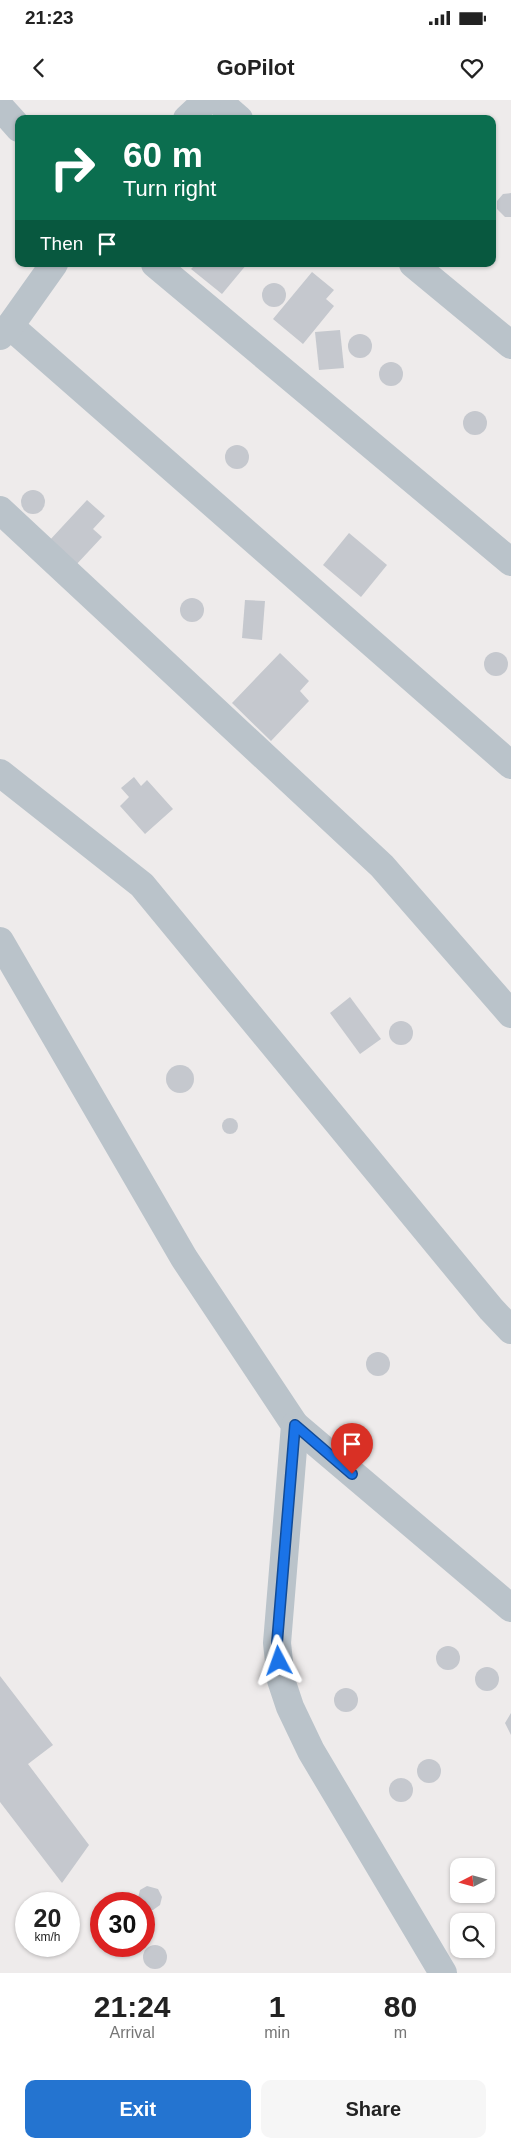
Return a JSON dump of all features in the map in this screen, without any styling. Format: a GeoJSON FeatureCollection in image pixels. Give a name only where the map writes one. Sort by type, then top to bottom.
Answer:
{"type":"FeatureCollection","features":[{"type":"Feature","properties":{"kind":"street"},"geometry":{"type":"LineString","coordinates":[[191,115],[207,100]]}},
{"type":"Feature","properties":{"kind":"street"},"geometry":{"type":"LineString","coordinates":[[217,100],[234,115]]}},
{"type":"Feature","properties":{"kind":"street"},"geometry":{"type":"LineString","coordinates":[[0,107],[15,124]]}},
{"type":"Feature","properties":{"kind":"street"},"geometry":{"type":"LineString","coordinates":[[52,267],[5,331],[511,765]]}},
{"type":"Feature","properties":{"kind":"street"},"geometry":{"type":"LineString","coordinates":[[159,267],[511,562]]}},
{"type":"Feature","properties":{"kind":"street"},"geometry":{"type":"LineString","coordinates":[[417,267],[511,345]]}},
{"type":"Feature","properties":{"kind":"street"},"geometry":{"type":"LineString","coordinates":[[0,510],[382,866],[511,1014]]}},
{"type":"Feature","properties":{"kind":"street"},"geometry":{"type":"LineString","coordinates":[[0,773],[142,885],[478,1294],[511,1330]]}},
{"type":"Feature","properties":{"kind":"street"},"geometry":{"type":"LineString","coordinates":[[0,941],[184,1258],[295,1425],[511,1608]]}},
{"type":"Feature","properties":{"kind":"street"},"geometry":{"type":"LineString","coordinates":[[295,1425],[277,1643],[282,1680],[290,1707],[311,1751],[443,1973]]}},
{"type":"Feature","properties":{"kind":"building"},"geometry":{"type":"Polygon","coordinates":[[[511,193],[511,217],[505,217],[497,209],[497,201],[503,194],[511,193]]]}},
{"type":"Feature","properties":{"kind":"building"},"geometry":{"type":"Polygon","coordinates":[[[193,267],[244,267],[222,294],[191,269],[193,267]]]}},
{"type":"Feature","properties":{"kind":"building"},"geometry":{"type":"Polygon","coordinates":[[[312,272],[334,290],[326,299],[334,306],[303,344],[273,319],[312,272]]]}},
{"type":"Feature","properties":{"kind":"building"},"geometry":{"type":"Polygon","coordinates":[[[269,283],[279,283],[286,290],[286,300],[279,307],[269,307],[262,300],[262,290],[269,283]]]}},
{"type":"Feature","properties":{"kind":"building"},"geometry":{"type":"Polygon","coordinates":[[[340,330],[344,368],[319,370],[315,332],[340,330]]]}},
{"type":"Feature","properties":{"kind":"building"},"geometry":{"type":"Polygon","coordinates":[[[355,334],[365,334],[372,341],[372,351],[365,358],[355,358],[348,351],[348,341],[355,334]]]}},
{"type":"Feature","properties":{"kind":"building"},"geometry":{"type":"Polygon","coordinates":[[[386,362],[396,362],[403,369],[403,379],[396,386],[386,386],[379,379],[379,369],[386,362]]]}},
{"type":"Feature","properties":{"kind":"building"},"geometry":{"type":"Polygon","coordinates":[[[470,411],[480,411],[487,418],[487,428],[480,435],[470,435],[463,428],[463,418],[470,411]]]}},
{"type":"Feature","properties":{"kind":"building"},"geometry":{"type":"Polygon","coordinates":[[[237,445],[246,448],[249,457],[246,466],[237,469],[228,466],[225,457],[228,448],[237,445]]]}},
{"type":"Feature","properties":{"kind":"building"},"geometry":{"type":"Polygon","coordinates":[[[33,490],[42,493],[45,502],[42,511],[33,514],[24,511],[21,502],[24,493],[33,490]]]}},
{"type":"Feature","properties":{"kind":"building"},"geometry":{"type":"Polygon","coordinates":[[[87,500],[105,516],[93,529],[102,537],[75,566],[49,541],[87,500]]]}},
{"type":"Feature","properties":{"kind":"building"},"geometry":{"type":"Polygon","coordinates":[[[349,533],[387,565],[361,597],[323,565],[349,533]]]}},
{"type":"Feature","properties":{"kind":"building"},"geometry":{"type":"Polygon","coordinates":[[[187,598],[197,598],[204,605],[204,615],[197,622],[187,622],[180,615],[180,605],[187,598]]]}},
{"type":"Feature","properties":{"kind":"building"},"geometry":{"type":"Polygon","coordinates":[[[245,600],[265,601],[262,640],[242,638],[245,600]]]}},
{"type":"Feature","properties":{"kind":"building"},"geometry":{"type":"Polygon","coordinates":[[[491,652],[501,652],[508,659],[508,669],[501,676],[491,676],[484,669],[484,659],[491,652]]]}},
{"type":"Feature","properties":{"kind":"building"},"geometry":{"type":"Polygon","coordinates":[[[280,653],[309,681],[300,691],[309,701],[271,741],[232,703],[280,653]]]}},
{"type":"Feature","properties":{"kind":"building"},"geometry":{"type":"Polygon","coordinates":[[[134,777],[141,786],[147,780],[173,809],[145,834],[120,806],[129,797],[121,788],[134,777]]]}},
{"type":"Feature","properties":{"kind":"building"},"geometry":{"type":"Polygon","coordinates":[[[350,997],[381,1039],[360,1054],[330,1013],[350,997]]]}},
{"type":"Feature","properties":{"kind":"building"},"geometry":{"type":"Polygon","coordinates":[[[401,1021],[410,1024],[413,1033],[410,1042],[401,1045],[392,1042],[389,1033],[392,1024],[401,1021]]]}},
{"type":"Feature","properties":{"kind":"building"},"geometry":{"type":"Polygon","coordinates":[[[180,1065],[190,1069],[194,1079],[190,1089],[180,1093],[170,1089],[166,1079],[170,1069],[180,1065]]]}},
{"type":"Feature","properties":{"kind":"building"},"geometry":{"type":"Polygon","coordinates":[[[230,1118],[238,1126],[230,1134],[222,1126],[230,1118]]]}},
{"type":"Feature","properties":{"kind":"building"},"geometry":{"type":"Polygon","coordinates":[[[378,1352],[387,1355],[390,1364],[387,1373],[378,1376],[369,1373],[366,1364],[369,1355],[378,1352]]]}},
{"type":"Feature","properties":{"kind":"building"},"geometry":{"type":"Polygon","coordinates":[[[448,1646],[457,1649],[460,1658],[457,1667],[448,1670],[439,1667],[436,1658],[439,1649],[448,1646]]]}},
{"type":"Feature","properties":{"kind":"building"},"geometry":{"type":"Polygon","coordinates":[[[487,1667],[496,1670],[499,1679],[496,1688],[487,1691],[478,1688],[475,1679],[478,1670],[487,1667]]]}},
{"type":"Feature","properties":{"kind":"building"},"geometry":{"type":"Polygon","coordinates":[[[0,1676],[53,1745],[28,1764],[89,1845],[62,1883],[0,1802],[0,1676]]]}},
{"type":"Feature","properties":{"kind":"building"},"geometry":{"type":"Polygon","coordinates":[[[346,1688],[355,1691],[358,1700],[355,1709],[346,1712],[337,1709],[334,1700],[337,1691],[346,1688]]]}},
{"type":"Feature","properties":{"kind":"building"},"geometry":{"type":"Polygon","coordinates":[[[511,1713],[511,1735],[505,1723],[511,1713]]]}},
{"type":"Feature","properties":{"kind":"building"},"geometry":{"type":"Polygon","coordinates":[[[429,1759],[438,1762],[441,1771],[438,1780],[429,1783],[420,1780],[417,1771],[420,1762],[429,1759]]]}},
{"type":"Feature","properties":{"kind":"building"},"geometry":{"type":"Polygon","coordinates":[[[401,1778],[410,1781],[413,1790],[410,1799],[401,1802],[392,1799],[389,1790],[392,1781],[401,1778]]]}},
{"type":"Feature","properties":{"kind":"building"},"geometry":{"type":"Polygon","coordinates":[[[147,1886],[158,1889],[162,1897],[160,1905],[155,1909],[155,1892],[140,1892],[147,1886]]]}},
{"type":"Feature","properties":{"kind":"building"},"geometry":{"type":"Polygon","coordinates":[[[155,1945],[164,1948],[167,1957],[164,1966],[155,1969],[146,1966],[143,1957],[155,1957],[155,1945]]]}},
{"type":"Feature","properties":{"kind":"route"},"geometry":{"type":"LineString","coordinates":[[279,1661],[277,1643],[295,1425],[352,1474]]}}]}
